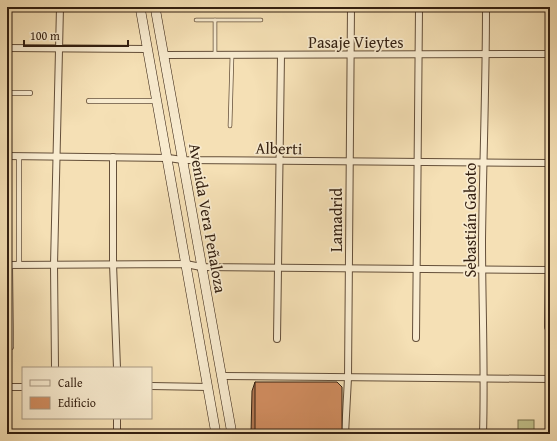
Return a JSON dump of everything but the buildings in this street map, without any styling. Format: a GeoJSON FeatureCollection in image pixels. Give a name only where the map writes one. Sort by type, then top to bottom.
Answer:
{"type":"FeatureCollection","features":[{"type":"Feature","properties":{"kind":"main road","name":"Avenida Vera Peñaloza"},"geometry":{"type":"LineString","coordinates":[[140,7],[216,434]]}},
{"type":"Feature","properties":{"kind":"main road","name":"Avenida Vera Peñaloza"},"geometry":{"type":"LineString","coordinates":[[155,7],[232,434]]}},
{"type":"Feature","properties":{"kind":"street"},"geometry":{"type":"LineString","coordinates":[[54,367],[54,264],[60,7]]}},
{"type":"Feature","properties":{"kind":"street","name":"Lamadrid"},"geometry":{"type":"LineString","coordinates":[[345,434],[348,378],[351,7]]}},
{"type":"Feature","properties":{"kind":"street","name":"Sebastián Gaboto"},"geometry":{"type":"LineString","coordinates":[[483,434],[484,379],[482,269],[486,7]]}},
{"type":"Feature","properties":{"kind":"street"},"geometry":{"type":"LineString","coordinates":[[416,338],[419,9]]}},
{"type":"Feature","properties":{"kind":"street"},"geometry":{"type":"LineString","coordinates":[[7,48],[147,49]]}},
{"type":"Feature","properties":{"kind":"street","name":"Pasaje Vieytes"},"geometry":{"type":"LineString","coordinates":[[163,55],[550,54]]}},
{"type":"Feature","properties":{"kind":"street"},"geometry":{"type":"LineString","coordinates":[[276,339],[281,55]]}},
{"type":"Feature","properties":{"kind":"street"},"geometry":{"type":"LineString","coordinates":[[7,93],[30,93]]}},
{"type":"Feature","properties":{"kind":"street"},"geometry":{"type":"LineString","coordinates":[[89,100],[157,101]]}},
{"type":"Feature","properties":{"kind":"street","name":"Alberti"},"geometry":{"type":"LineString","coordinates":[[7,156],[168,158],[183,160],[550,163]]}},
{"type":"Feature","properties":{"kind":"street"},"geometry":{"type":"LineString","coordinates":[[19,156],[20,265]]}},
{"type":"Feature","properties":{"kind":"street"},"geometry":{"type":"LineString","coordinates":[[113,157],[113,264],[117,367]]}},
{"type":"Feature","properties":{"kind":"street"},"geometry":{"type":"LineString","coordinates":[[548,327],[550,196]]}},
{"type":"Feature","properties":{"kind":"street"},"geometry":{"type":"LineString","coordinates":[[11,347],[9,265],[186,264],[202,267],[550,270]]}},
{"type":"Feature","properties":{"kind":"street"},"geometry":{"type":"LineString","coordinates":[[222,376],[550,379]]}},
{"type":"Feature","properties":{"kind":"street"},"geometry":{"type":"LineString","coordinates":[[152,386],[208,387]]}},
{"type":"Feature","properties":{"kind":"street"},"geometry":{"type":"LineString","coordinates":[[7,387],[22,387]]}},
{"type":"Feature","properties":{"kind":"street"},"geometry":{"type":"LineString","coordinates":[[117,419],[117,434]]}},
{"type":"Feature","properties":{"kind":"lane"},"geometry":{"type":"LineString","coordinates":[[196,20],[261,20]]}},
{"type":"Feature","properties":{"kind":"lane"},"geometry":{"type":"LineString","coordinates":[[215,20],[215,55]]}},
{"type":"Feature","properties":{"kind":"lane"},"geometry":{"type":"LineString","coordinates":[[230,126],[232,55]]}},
{"type":"Feature","properties":{"kind":"green space"},"geometry":{"type":"Polygon","coordinates":[[[518,420],[534,420],[534,434],[518,434],[518,420]]]}}]}
